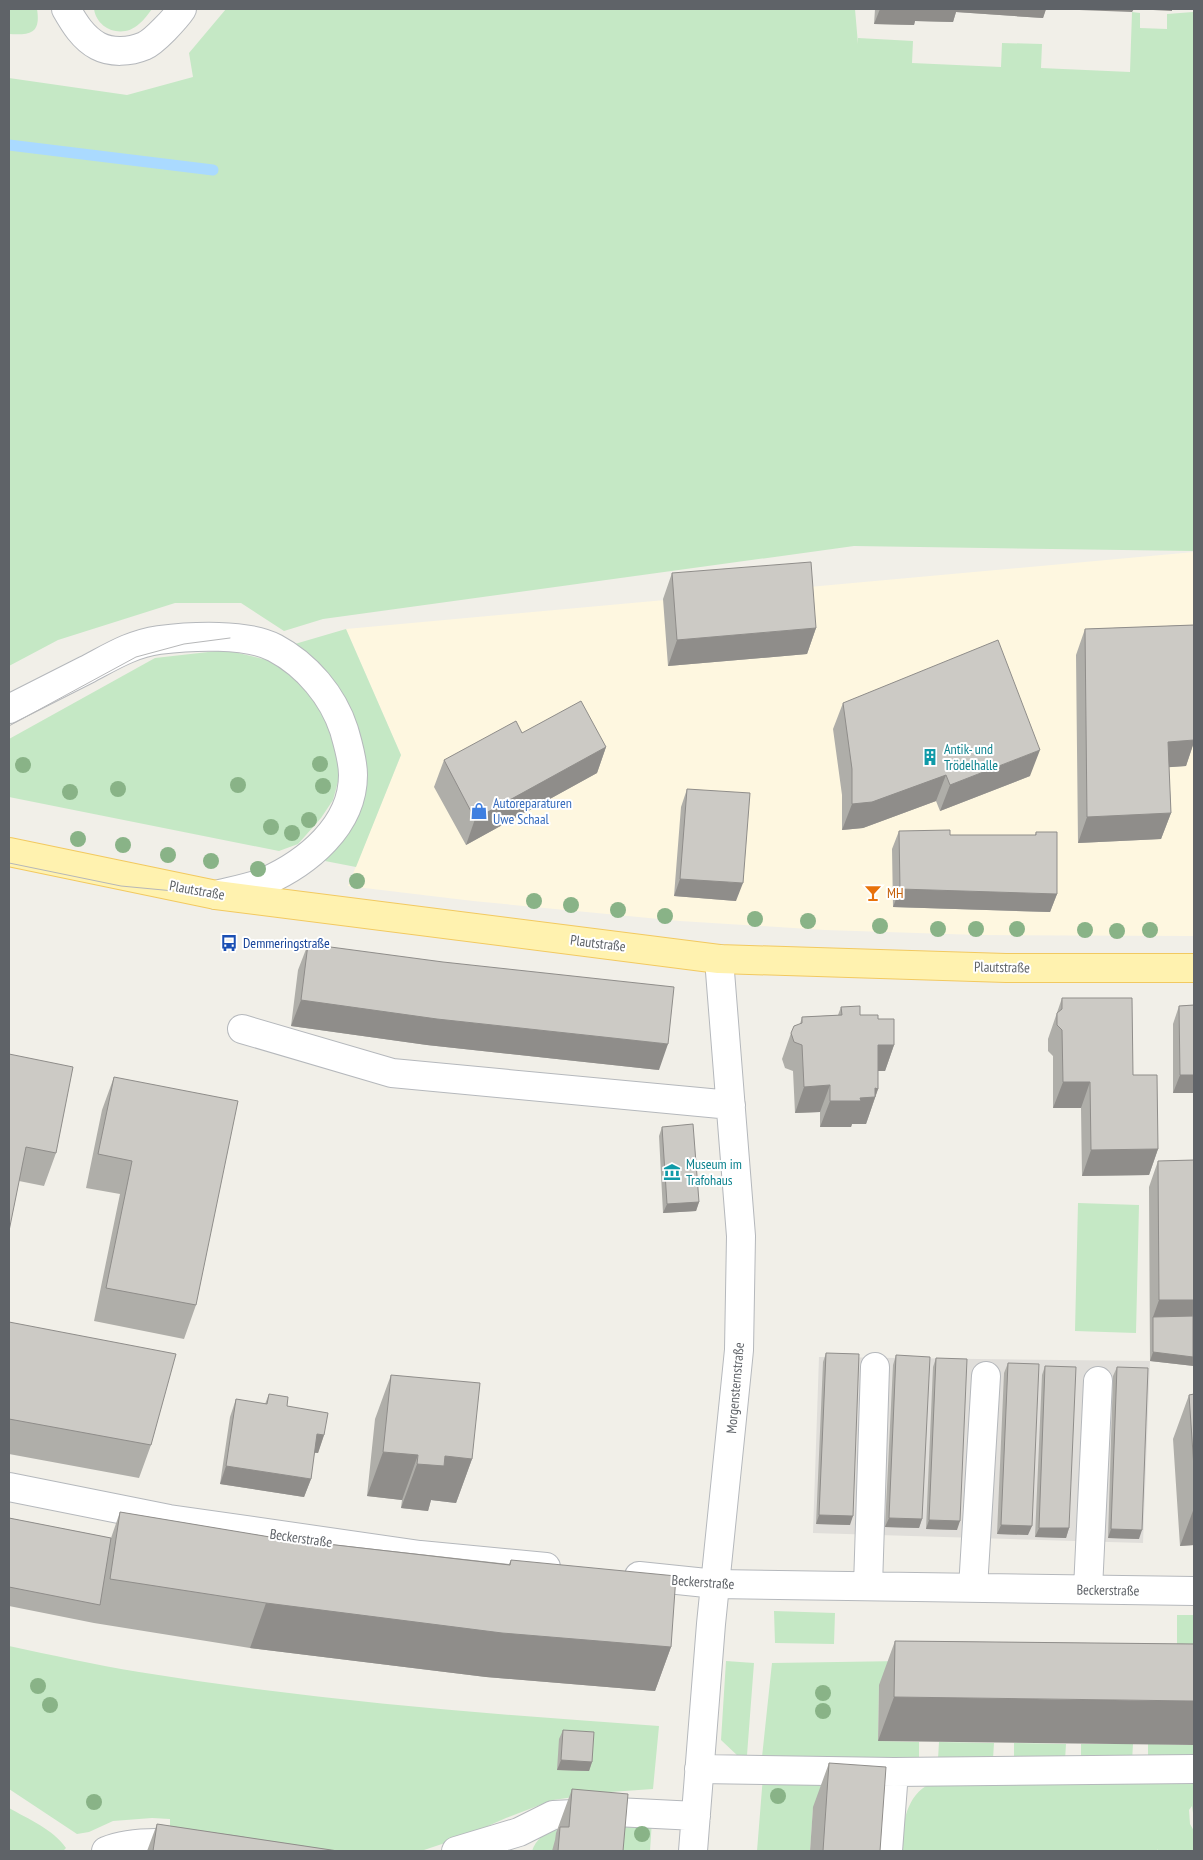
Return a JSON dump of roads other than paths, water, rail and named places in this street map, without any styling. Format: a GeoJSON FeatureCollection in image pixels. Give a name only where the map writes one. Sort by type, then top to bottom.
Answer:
{"type":"FeatureCollection","features":[{"type":"Feature","properties":{"kind":"main road","name":"Plautstraße"},"geometry":{"type":"LineString","coordinates":[[9,852],[216,894],[719,959],[1006,968],[1194,968]]}},
{"type":"Feature","properties":{"kind":"street"},"geometry":{"type":"LineString","coordinates":[[66,9],[78,30],[98,46],[118,52],[145,46],[175,19],[182,9]]}},
{"type":"Feature","properties":{"kind":"street"},"geometry":{"type":"LineString","coordinates":[[9,709],[133,646],[158,640],[184,637],[252,640],[274,648],[294,661],[314,679],[329,699],[341,721],[349,746],[353,775],[347,809],[325,841],[295,866],[262,883],[216,894]]}},
{"type":"Feature","properties":{"kind":"street","name":"Morgensternstraße"},"geometry":{"type":"LineString","coordinates":[[693,1851],[699,1769],[739,1350],[741,1236],[719,959]]}},
{"type":"Feature","properties":{"kind":"street"},"geometry":{"type":"LineString","coordinates":[[242,1029],[392,1073],[731,1105]]}},
{"type":"Feature","properties":{"kind":"street"},"geometry":{"type":"LineString","coordinates":[[868,1586],[875,1367]]}},
{"type":"Feature","properties":{"kind":"street"},"geometry":{"type":"LineString","coordinates":[[973,1588],[986,1376]]}},
{"type":"Feature","properties":{"kind":"street"},"geometry":{"type":"LineString","coordinates":[[1088,1589],[1098,1382]]}},
{"type":"Feature","properties":{"kind":"street","name":"Beckerstraße"},"geometry":{"type":"LineString","coordinates":[[9,1487],[179,1520],[420,1555],[568,1570]]}},
{"type":"Feature","properties":{"kind":"street","name":"Beckerstraße"},"geometry":{"type":"LineString","coordinates":[[617,1574],[716,1584],[1194,1591]]}},
{"type":"Feature","properties":{"kind":"street"},"geometry":{"type":"LineString","coordinates":[[699,1769],[894,1772],[1194,1769]]}},
{"type":"Feature","properties":{"kind":"street"},"geometry":{"type":"LineString","coordinates":[[888,1851],[894,1772]]}},
{"type":"Feature","properties":{"kind":"street"},"geometry":{"type":"LineString","coordinates":[[456,1851],[519,1832],[553,1815],[616,1812],[696,1816]]}},
{"type":"Feature","properties":{"kind":"street"},"geometry":{"type":"LineString","coordinates":[[106,1851],[116,1847],[156,1843],[239,1851]]}},
{"type":"Feature","properties":{"kind":"waterway"},"geometry":{"type":"LineString","coordinates":[[9,145],[213,170]]}},
{"type":"Feature","properties":{"kind":"tram line"},"geometry":{"type":"LineString","coordinates":[[9,726],[136,657],[184,644],[230,638]]}},
{"type":"Feature","properties":{"kind":"tram line"},"geometry":{"type":"LineString","coordinates":[[9,863],[121,886],[216,895]]}},
{"type":"Feature","properties":{"kind":"place","name":"Antik- und Trödelhalle"},"geometry":{"type":"Point","coordinates":[930,757]}},
{"type":"Feature","properties":{"kind":"place","name":"Autoreparaturen Uwe Schaal"},"geometry":{"type":"Point","coordinates":[479,811]}},
{"type":"Feature","properties":{"kind":"place","name":"MH"},"geometry":{"type":"Point","coordinates":[873,893]}},
{"type":"Feature","properties":{"kind":"place","name":"Demmeringstraße"},"geometry":{"type":"Point","coordinates":[229,943]}},
{"type":"Feature","properties":{"kind":"place","name":"Museum im Trafohaus"},"geometry":{"type":"Point","coordinates":[672,1172]}}]}
